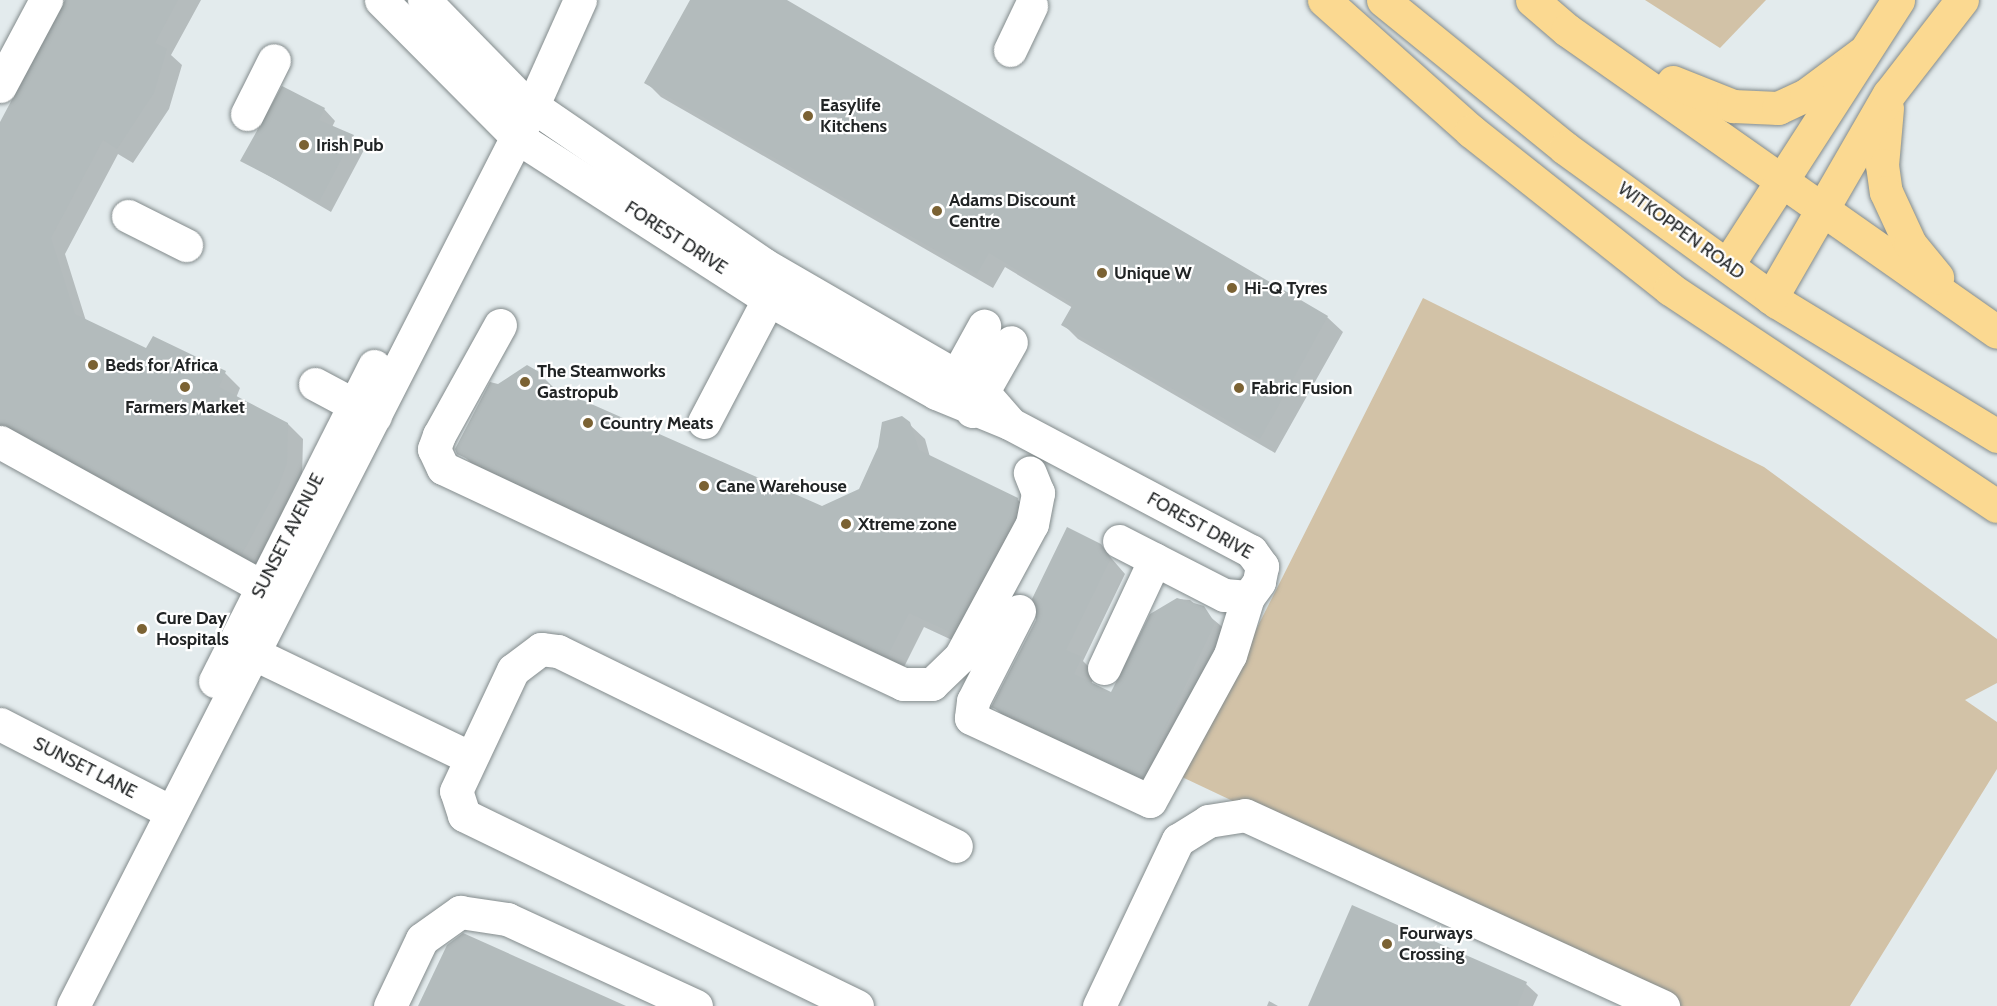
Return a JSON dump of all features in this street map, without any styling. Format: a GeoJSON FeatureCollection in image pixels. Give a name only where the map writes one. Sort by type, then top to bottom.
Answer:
{"type":"FeatureCollection","features":[{"type":"Feature","properties":{"kind":"main road"},"geometry":{"type":"LineString","coordinates":[[1323,0],[1471,131],[1670,289],[1997,506]]}},
{"type":"Feature","properties":{"kind":"main road","name":"WITKOPPEN ROAD"},"geometry":{"type":"LineString","coordinates":[[1383,0],[1566,148],[1728,264],[1771,298],[1997,436]]}},
{"type":"Feature","properties":{"kind":"main road"},"geometry":{"type":"LineString","coordinates":[[1532,0],[1567,30],[1786,180],[1983,324]]}},
{"type":"Feature","properties":{"kind":"main road"},"geometry":{"type":"LineString","coordinates":[[1728,264],[1786,180],[1861,54],[1898,0]]}},
{"type":"Feature","properties":{"kind":"main road"},"geometry":{"type":"LineString","coordinates":[[1771,298],[1889,94],[1962,0]]}},
{"type":"Feature","properties":{"kind":"main road"},"geometry":{"type":"LineString","coordinates":[[1567,30],[1705,99],[1756,110],[1778,108],[1806,95],[1861,54]]}},
{"type":"Feature","properties":{"kind":"main road"},"geometry":{"type":"LineString","coordinates":[[1889,94],[1882,165],[1886,192],[1910,244],[1983,324]]}},
{"type":"Feature","properties":{"kind":"street"},"geometry":{"type":"LineString","coordinates":[[0,86],[46,0]]}},
{"type":"Feature","properties":{"kind":"street","name":"FOREST DRIVE"},"geometry":{"type":"LineString","coordinates":[[381,0],[509,132],[964,394],[1009,423],[1251,551],[1262,566],[1248,597]]}},
{"type":"Feature","properties":{"kind":"street","name":"FOREST DRIVE"},"geometry":{"type":"LineString","coordinates":[[424,0],[531,94],[775,287]]}},
{"type":"Feature","properties":{"kind":"street","name":"SUNSET AVENUE"},"geometry":{"type":"LineString","coordinates":[[56,1006],[164,808],[364,411],[580,0]]}},
{"type":"Feature","properties":{"kind":"street"},"geometry":{"type":"LineString","coordinates":[[1010,50],[1028,2]]}},
{"type":"Feature","properties":{"kind":"street"},"geometry":{"type":"LineString","coordinates":[[247,114],[274,60]]}},
{"type":"Feature","properties":{"kind":"street"},"geometry":{"type":"LineString","coordinates":[[128,216],[186,245]]}},
{"type":"Feature","properties":{"kind":"street"},"geometry":{"type":"LineString","coordinates":[[704,422],[775,287]]}},
{"type":"Feature","properties":{"kind":"street"},"geometry":{"type":"LineString","coordinates":[[500,325],[439,435],[434,449],[443,468],[903,684],[932,684],[960,657],[1032,524],[1038,493],[1030,472]]}},
{"type":"Feature","properties":{"kind":"street"},"geometry":{"type":"LineString","coordinates":[[964,394],[997,334]]}},
{"type":"Feature","properties":{"kind":"street"},"geometry":{"type":"LineString","coordinates":[[315,384],[364,411]]}},
{"type":"Feature","properties":{"kind":"street"},"geometry":{"type":"LineString","coordinates":[[0,442],[273,592]]}},
{"type":"Feature","properties":{"kind":"street"},"geometry":{"type":"LineString","coordinates":[[1019,611],[973,701],[971,718],[1150,801],[1230,655],[1248,597],[1224,595],[1119,541]]}},
{"type":"Feature","properties":{"kind":"street"},"geometry":{"type":"LineString","coordinates":[[1104,668],[1155,560]]}},
{"type":"Feature","properties":{"kind":"street"},"geometry":{"type":"LineString","coordinates":[[245,649],[469,757]]}},
{"type":"Feature","properties":{"kind":"street"},"geometry":{"type":"LineString","coordinates":[[857,1006],[465,815],[456,791],[469,757],[513,670],[530,654],[558,651],[956,846]]}},
{"type":"Feature","properties":{"kind":"street","name":"SUNSET LANE"},"geometry":{"type":"LineString","coordinates":[[0,724],[164,808]]}},
{"type":"Feature","properties":{"kind":"street","name":"SUNSET AVENUE"},"geometry":{"type":"LineString","coordinates":[[74,1006],[164,808]]}},
{"type":"Feature","properties":{"kind":"street"},"geometry":{"type":"LineString","coordinates":[[1099,1006],[1178,840],[1208,820],[1245,815],[1663,1006]]}},
{"type":"Feature","properties":{"kind":"street"},"geometry":{"type":"LineString","coordinates":[[390,1006],[422,939],[460,912],[507,919],[696,1006]]}},
{"type":"Feature","properties":{"kind":"shaded area"},"geometry":{"type":"Polygon","coordinates":[[[1645,0],[1766,0],[1720,48],[1645,0]]]}},
{"type":"Feature","properties":{"kind":"shaded area"},"geometry":{"type":"Polygon","coordinates":[[[1423,298],[1764,467],[1997,639],[1997,683],[1965,700],[1997,722],[1997,769],[1850,1006],[1666,1006],[1182,777],[1423,298]]]}},
{"type":"Feature","properties":{"kind":"building"},"geometry":{"type":"Polygon","coordinates":[[[65,0],[178,0],[155,43],[167,49],[154,93],[117,149],[103,140],[51,238],[75,314],[146,348],[153,336],[226,371],[219,387],[288,423],[287,463],[279,485],[242,554],[0,423],[0,122],[65,0]]]}},
{"type":"Feature","properties":{"kind":"building"},"geometry":{"type":"Polygon","coordinates":[[[690,0],[787,0],[1328,316],[1260,439],[1061,325],[1073,304],[989,253],[977,274],[644,83],[690,0]]]}},
{"type":"Feature","properties":{"kind":"building"},"geometry":{"type":"Polygon","coordinates":[[[282,86],[325,108],[319,120],[354,135],[319,202],[240,161],[282,86]]]}},
{"type":"Feature","properties":{"kind":"building"},"geometry":{"type":"Polygon","coordinates":[[[527,365],[541,373],[546,384],[822,506],[859,489],[878,447],[882,422],[902,416],[910,422],[919,450],[1018,498],[1014,518],[952,633],[909,613],[888,655],[457,454],[455,449],[490,382],[498,384],[527,365]]]}},
{"type":"Feature","properties":{"kind":"building"},"geometry":{"type":"Polygon","coordinates":[[[1067,527],[1101,544],[1111,558],[1066,650],[1082,657],[1074,674],[1111,692],[1150,614],[1177,598],[1204,606],[1215,623],[1142,777],[991,707],[1036,620],[1032,599],[1067,527]]]}},
{"type":"Feature","properties":{"kind":"building","name":"Fourways Crossing"},"geometry":{"type":"Polygon","coordinates":[[[1352,905],[1527,982],[1517,1006],[1308,1006],[1352,905]]]}},
{"type":"Feature","properties":{"kind":"building"},"geometry":{"type":"Polygon","coordinates":[[[463,933],[626,1006],[418,1006],[447,945],[463,933]]]}},
{"type":"Feature","properties":{"kind":"place","name":"Easylife Kitchens"},"geometry":{"type":"Point","coordinates":[808,116]}},
{"type":"Feature","properties":{"kind":"place","name":"Irish Pub"},"geometry":{"type":"Point","coordinates":[304,145]}},
{"type":"Feature","properties":{"kind":"place","name":"Adams Discount Centre"},"geometry":{"type":"Point","coordinates":[937,211]}},
{"type":"Feature","properties":{"kind":"place","name":"Unique W"},"geometry":{"type":"Point","coordinates":[1102,273]}},
{"type":"Feature","properties":{"kind":"place","name":"Hi-Q Tyres"},"geometry":{"type":"Point","coordinates":[1232,288]}},
{"type":"Feature","properties":{"kind":"place","name":"Beds for Africa"},"geometry":{"type":"Point","coordinates":[93,365]}},
{"type":"Feature","properties":{"kind":"place","name":"The Steamworks Gastropub"},"geometry":{"type":"Point","coordinates":[525,382]}},
{"type":"Feature","properties":{"kind":"place","name":"Farmers Market"},"geometry":{"type":"Point","coordinates":[185,387]}},
{"type":"Feature","properties":{"kind":"place","name":"Fabric Fusion"},"geometry":{"type":"Point","coordinates":[1239,388]}},
{"type":"Feature","properties":{"kind":"place","name":"Country Meats"},"geometry":{"type":"Point","coordinates":[588,423]}},
{"type":"Feature","properties":{"kind":"place","name":"Cane Warehouse"},"geometry":{"type":"Point","coordinates":[704,486]}},
{"type":"Feature","properties":{"kind":"place","name":"Xtreme zone"},"geometry":{"type":"Point","coordinates":[846,524]}},
{"type":"Feature","properties":{"kind":"place","name":"Cure Day Hospitals"},"geometry":{"type":"Point","coordinates":[142,629]}},
{"type":"Feature","properties":{"kind":"place","name":"Fourways Crossing"},"geometry":{"type":"Point","coordinates":[1387,944]}}]}
